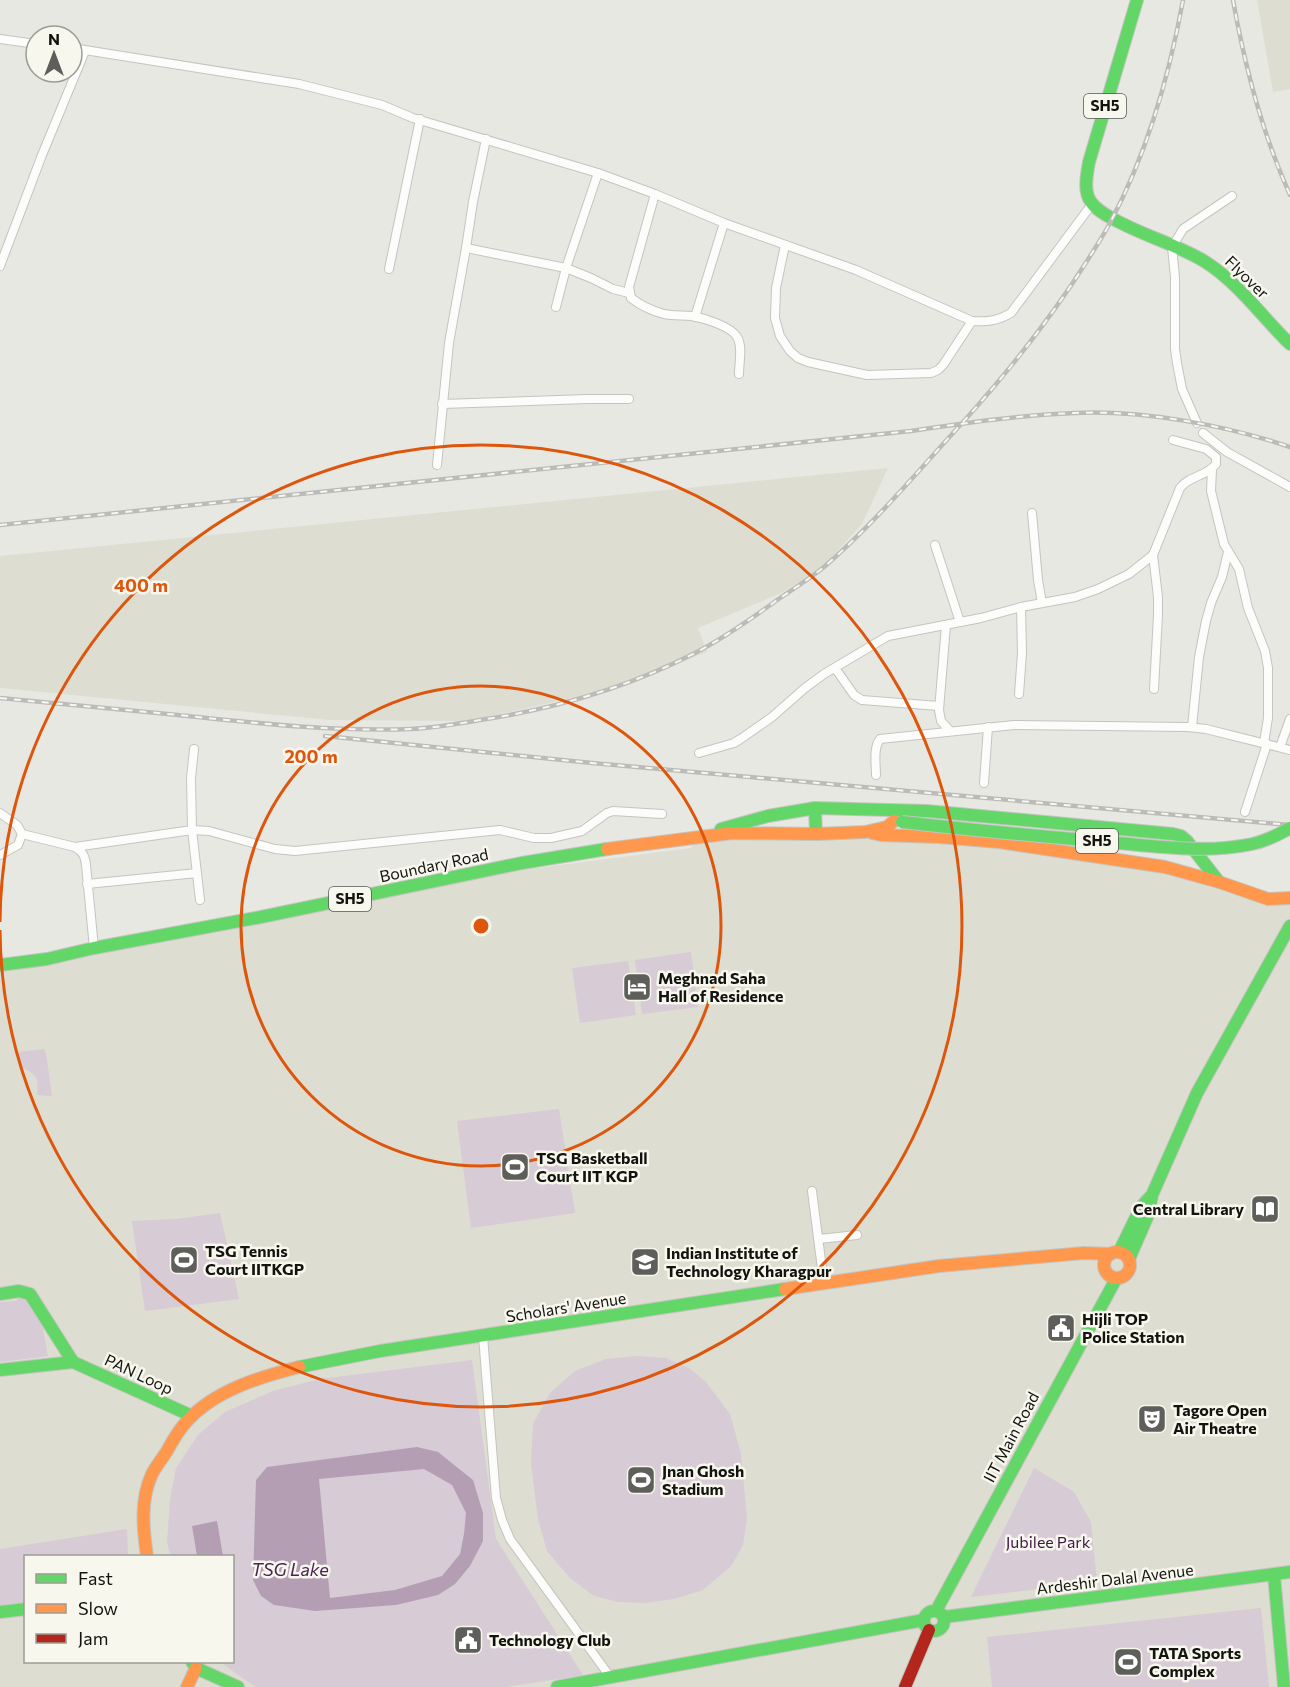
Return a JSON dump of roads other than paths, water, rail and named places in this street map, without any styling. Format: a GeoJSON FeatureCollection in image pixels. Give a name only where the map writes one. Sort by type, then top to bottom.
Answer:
{"type":"FeatureCollection","features":[{"type":"Feature","properties":{"kind":"street","name":"SH5"},"geometry":{"type":"LineString","coordinates":[[1092,204],[1087,187],[1089,162],[1137,0]]}},
{"type":"Feature","properties":{"kind":"street"},"geometry":{"type":"LineString","coordinates":[[0,39],[24,42]]}},
{"type":"Feature","properties":{"kind":"street"},"geometry":{"type":"LineString","coordinates":[[0,266],[85,51],[299,84],[382,105],[420,119],[598,173],[724,223],[856,270],[972,321],[993,321],[1011,314],[1092,204]]}},
{"type":"Feature","properties":{"kind":"street"},"geometry":{"type":"LineString","coordinates":[[389,269],[420,119]]}},
{"type":"Feature","properties":{"kind":"street"},"geometry":{"type":"LineString","coordinates":[[437,465],[449,343],[472,202],[486,139]]}},
{"type":"Feature","properties":{"kind":"street"},"geometry":{"type":"LineString","coordinates":[[556,307],[566,268],[598,173]]}},
{"type":"Feature","properties":{"kind":"street"},"geometry":{"type":"LineString","coordinates":[[655,194],[629,293],[636,302],[660,313],[695,317],[727,328],[738,338],[740,344],[739,374]]}},
{"type":"Feature","properties":{"kind":"street"},"geometry":{"type":"LineString","coordinates":[[1197,423],[1182,389],[1175,349],[1175,277],[1172,247],[1183,229],[1232,196]]}},
{"type":"Feature","properties":{"kind":"street","name":"Flyover"},"geometry":{"type":"LineString","coordinates":[[1092,204],[1121,223],[1211,266],[1228,279],[1290,344]]}},
{"type":"Feature","properties":{"kind":"street"},"geometry":{"type":"LineString","coordinates":[[695,317],[724,223]]}},
{"type":"Feature","properties":{"kind":"street"},"geometry":{"type":"LineString","coordinates":[[785,245],[776,288],[775,318],[780,336],[798,358],[867,375],[931,373],[943,365],[972,321]]}},
{"type":"Feature","properties":{"kind":"street"},"geometry":{"type":"LineString","coordinates":[[466,248],[521,261],[566,268],[613,289],[629,293]]}},
{"type":"Feature","properties":{"kind":"street"},"geometry":{"type":"LineString","coordinates":[[442,404],[629,399]]}},
{"type":"Feature","properties":{"kind":"street"},"geometry":{"type":"LineString","coordinates":[[1203,433],[1227,452],[1290,487]]}},
{"type":"Feature","properties":{"kind":"street"},"geometry":{"type":"LineString","coordinates":[[699,753],[734,743],[772,717],[805,688],[894,633],[946,625],[1075,597],[1130,574],[1153,555],[1180,488],[1190,478],[1205,474],[1212,469],[1217,461],[1212,453],[1197,446],[1173,440]]}},
{"type":"Feature","properties":{"kind":"street"},"geometry":{"type":"LineString","coordinates":[[1212,469],[1212,496],[1228,552],[1239,569],[1248,608],[1265,651],[1268,668],[1266,743],[1245,813]]}},
{"type":"Feature","properties":{"kind":"street"},"geometry":{"type":"LineString","coordinates":[[1032,513],[1042,603]]}},
{"type":"Feature","properties":{"kind":"street"},"geometry":{"type":"LineString","coordinates":[[935,545],[960,622]]}},
{"type":"Feature","properties":{"kind":"street"},"geometry":{"type":"LineString","coordinates":[[1192,727],[1199,657],[1206,621],[1222,577],[1228,552]]}},
{"type":"Feature","properties":{"kind":"street"},"geometry":{"type":"LineString","coordinates":[[1153,555],[1158,597],[1154,689]]}},
{"type":"Feature","properties":{"kind":"street"},"geometry":{"type":"LineString","coordinates":[[1018,694],[1022,653],[1021,607]]}},
{"type":"Feature","properties":{"kind":"street"},"geometry":{"type":"LineString","coordinates":[[946,625],[939,706],[941,721],[950,731]]}},
{"type":"Feature","properties":{"kind":"street"},"geometry":{"type":"LineString","coordinates":[[835,668],[854,695],[862,700],[939,706]]}},
{"type":"Feature","properties":{"kind":"street"},"geometry":{"type":"LineString","coordinates":[[1280,747],[1290,719]]}},
{"type":"Feature","properties":{"kind":"street"},"geometry":{"type":"LineString","coordinates":[[876,776],[876,747],[880,739],[988,727],[1066,725],[1192,727],[1290,750]]}},
{"type":"Feature","properties":{"kind":"street"},"geometry":{"type":"LineString","coordinates":[[984,783],[988,727]]}},
{"type":"Feature","properties":{"kind":"street"},"geometry":{"type":"LineString","coordinates":[[194,749],[191,778],[192,830],[200,900]]}},
{"type":"Feature","properties":{"kind":"street"},"geometry":{"type":"LineString","coordinates":[[815,808],[816,834]]}},
{"type":"Feature","properties":{"kind":"street","name":"Boundary Road"},"geometry":{"type":"LineString","coordinates":[[700,836],[768,816],[815,808],[878,809],[970,815],[1181,836],[1219,882]]}},
{"type":"Feature","properties":{"kind":"street"},"geometry":{"type":"LineString","coordinates":[[878,809],[898,822]]}},
{"type":"Feature","properties":{"kind":"street"},"geometry":{"type":"LineString","coordinates":[[75,847],[192,830],[208,831],[275,849],[295,851],[500,830],[542,839],[582,831],[613,811],[662,814]]}},
{"type":"Feature","properties":{"kind":"street"},"geometry":{"type":"LineString","coordinates":[[0,813],[17,825],[22,834],[75,847],[81,851],[85,857],[94,948]]}},
{"type":"Feature","properties":{"kind":"street","name":"SH5"},"geometry":{"type":"LineString","coordinates":[[865,832],[898,822],[1030,836],[1188,848],[1222,848],[1251,845],[1290,828]]}},
{"type":"Feature","properties":{"kind":"street"},"geometry":{"type":"LineString","coordinates":[[865,832],[881,835],[999,842],[1165,867],[1268,899],[1290,898]]}},
{"type":"Feature","properties":{"kind":"street","name":"Boundary Road"},"geometry":{"type":"LineString","coordinates":[[0,965],[47,959],[261,917],[522,862],[732,833],[865,832]]}},
{"type":"Feature","properties":{"kind":"street"},"geometry":{"type":"LineString","coordinates":[[0,855],[18,845],[22,834]]}},
{"type":"Feature","properties":{"kind":"street"},"geometry":{"type":"LineString","coordinates":[[87,884],[197,873]]}},
{"type":"Feature","properties":{"kind":"street"},"geometry":{"type":"LineString","coordinates":[[1119,1255],[1130,1267],[1124,1277],[1116,1279],[1108,1276],[1104,1268],[1104,1260],[1119,1255],[1141,1207],[1152,1195],[1197,1093],[1290,926]]}},
{"type":"Feature","properties":{"kind":"street"},"geometry":{"type":"LineString","coordinates":[[812,1191],[824,1284]]}},
{"type":"Feature","properties":{"kind":"street"},"geometry":{"type":"LineString","coordinates":[[819,1239],[857,1235]]}},
{"type":"Feature","properties":{"kind":"street","name":"Scholars' Avenue"},"geometry":{"type":"LineString","coordinates":[[147,1555],[142,1513],[150,1479],[176,1436],[192,1416],[214,1400],[235,1388],[277,1373],[380,1351],[949,1265],[1092,1252],[1119,1255]]}},
{"type":"Feature","properties":{"kind":"street","name":"IIT Main Road"},"geometry":{"type":"LineString","coordinates":[[940,1614],[1116,1279]]}},
{"type":"Feature","properties":{"kind":"street"},"geometry":{"type":"LineString","coordinates":[[0,1294],[17,1291],[26,1291],[30,1294],[73,1362],[0,1370]]}},
{"type":"Feature","properties":{"kind":"street"},"geometry":{"type":"LineString","coordinates":[[483,1336],[496,1498],[502,1520],[510,1539],[612,1678]]}},
{"type":"Feature","properties":{"kind":"street","name":"PAN Loop"},"geometry":{"type":"LineString","coordinates":[[73,1362],[192,1416]]}},
{"type":"Feature","properties":{"kind":"street","name":"Ardeshir Dalal Avenue"},"geometry":{"type":"LineString","coordinates":[[940,1614],[1290,1572]]}},
{"type":"Feature","properties":{"kind":"street"},"geometry":{"type":"LineString","coordinates":[[1274,1575],[1284,1687]]}},
{"type":"Feature","properties":{"kind":"street"},"geometry":{"type":"LineString","coordinates":[[0,1612],[24,1610]]}},
{"type":"Feature","properties":{"kind":"street"},"geometry":{"type":"LineString","coordinates":[[557,1687],[927,1625],[935,1631],[941,1629],[945,1624],[940,1614],[929,1612],[927,1625],[904,1687]]}},
{"type":"Feature","properties":{"kind":"street"},"geometry":{"type":"LineString","coordinates":[[187,1687],[194,1665],[238,1687]]}},
{"type":"Feature","properties":{"kind":"water","name":"TSG Lake"},"geometry":{"type":"Polygon","coordinates":[[[417,1447],[438,1452],[473,1480],[483,1513],[483,1541],[470,1566],[455,1584],[438,1595],[396,1605],[315,1611],[274,1605],[261,1596],[253,1580],[256,1480],[267,1467],[417,1447]],[[424,1469],[319,1479],[330,1598],[395,1590],[442,1576],[460,1554],[464,1534],[466,1513],[452,1485],[424,1469]]]}},
{"type":"Feature","properties":{"kind":"water"},"geometry":{"type":"Polygon","coordinates":[[[217,1521],[223,1555],[197,1555],[192,1526],[217,1521]]]}},
{"type":"Feature","properties":{"kind":"railway"},"geometry":{"type":"LineString","coordinates":[[0,698],[294,726],[382,730],[420,728],[508,715],[563,703],[644,676],[715,642],[818,572],[861,533],[981,402],[1044,323],[1105,231],[1136,168],[1164,85],[1183,0]]}},
{"type":"Feature","properties":{"kind":"railway"},"geometry":{"type":"LineString","coordinates":[[1233,0],[1256,99],[1271,148],[1290,195]]}},
{"type":"Feature","properties":{"kind":"railway"},"geometry":{"type":"LineString","coordinates":[[0,525],[911,431],[1054,414],[1101,413],[1156,417],[1239,432],[1290,447]]}},
{"type":"Feature","properties":{"kind":"railway"},"geometry":{"type":"LineString","coordinates":[[325,736],[592,763],[1290,825]]}},
{"type":"Feature","properties":{"kind":"place","name":"Meghnad Saha Hall of Residence"},"geometry":{"type":"Point","coordinates":[637,987]}},
{"type":"Feature","properties":{"kind":"place","name":"TSG Basketball Court IIT KGP"},"geometry":{"type":"Point","coordinates":[515,1167]}},
{"type":"Feature","properties":{"kind":"place","name":"Central Library"},"geometry":{"type":"Point","coordinates":[1265,1209]}},
{"type":"Feature","properties":{"kind":"place","name":"TSG Tennis Court IITKGP"},"geometry":{"type":"Point","coordinates":[184,1260]}},
{"type":"Feature","properties":{"kind":"place","name":"Indian Institute of Technology Kharagpur"},"geometry":{"type":"Point","coordinates":[645,1262]}},
{"type":"Feature","properties":{"kind":"place","name":"Hijli TOP Police Station"},"geometry":{"type":"Point","coordinates":[1061,1328]}},
{"type":"Feature","properties":{"kind":"place","name":"Tagore Open Air Theatre"},"geometry":{"type":"Point","coordinates":[1152,1419]}},
{"type":"Feature","properties":{"kind":"place","name":"Jnan Ghosh Stadium"},"geometry":{"type":"Point","coordinates":[641,1480]}},
{"type":"Feature","properties":{"kind":"place","name":"Technology Club"},"geometry":{"type":"Point","coordinates":[468,1640]}},
{"type":"Feature","properties":{"kind":"place","name":"TATA Sports Complex"},"geometry":{"type":"Point","coordinates":[1128,1662]}},
{"type":"Feature","properties":{"kind":"park label","name":"Jubilee Park"},"geometry":{"type":"Point","coordinates":[1048,1542]}}]}
